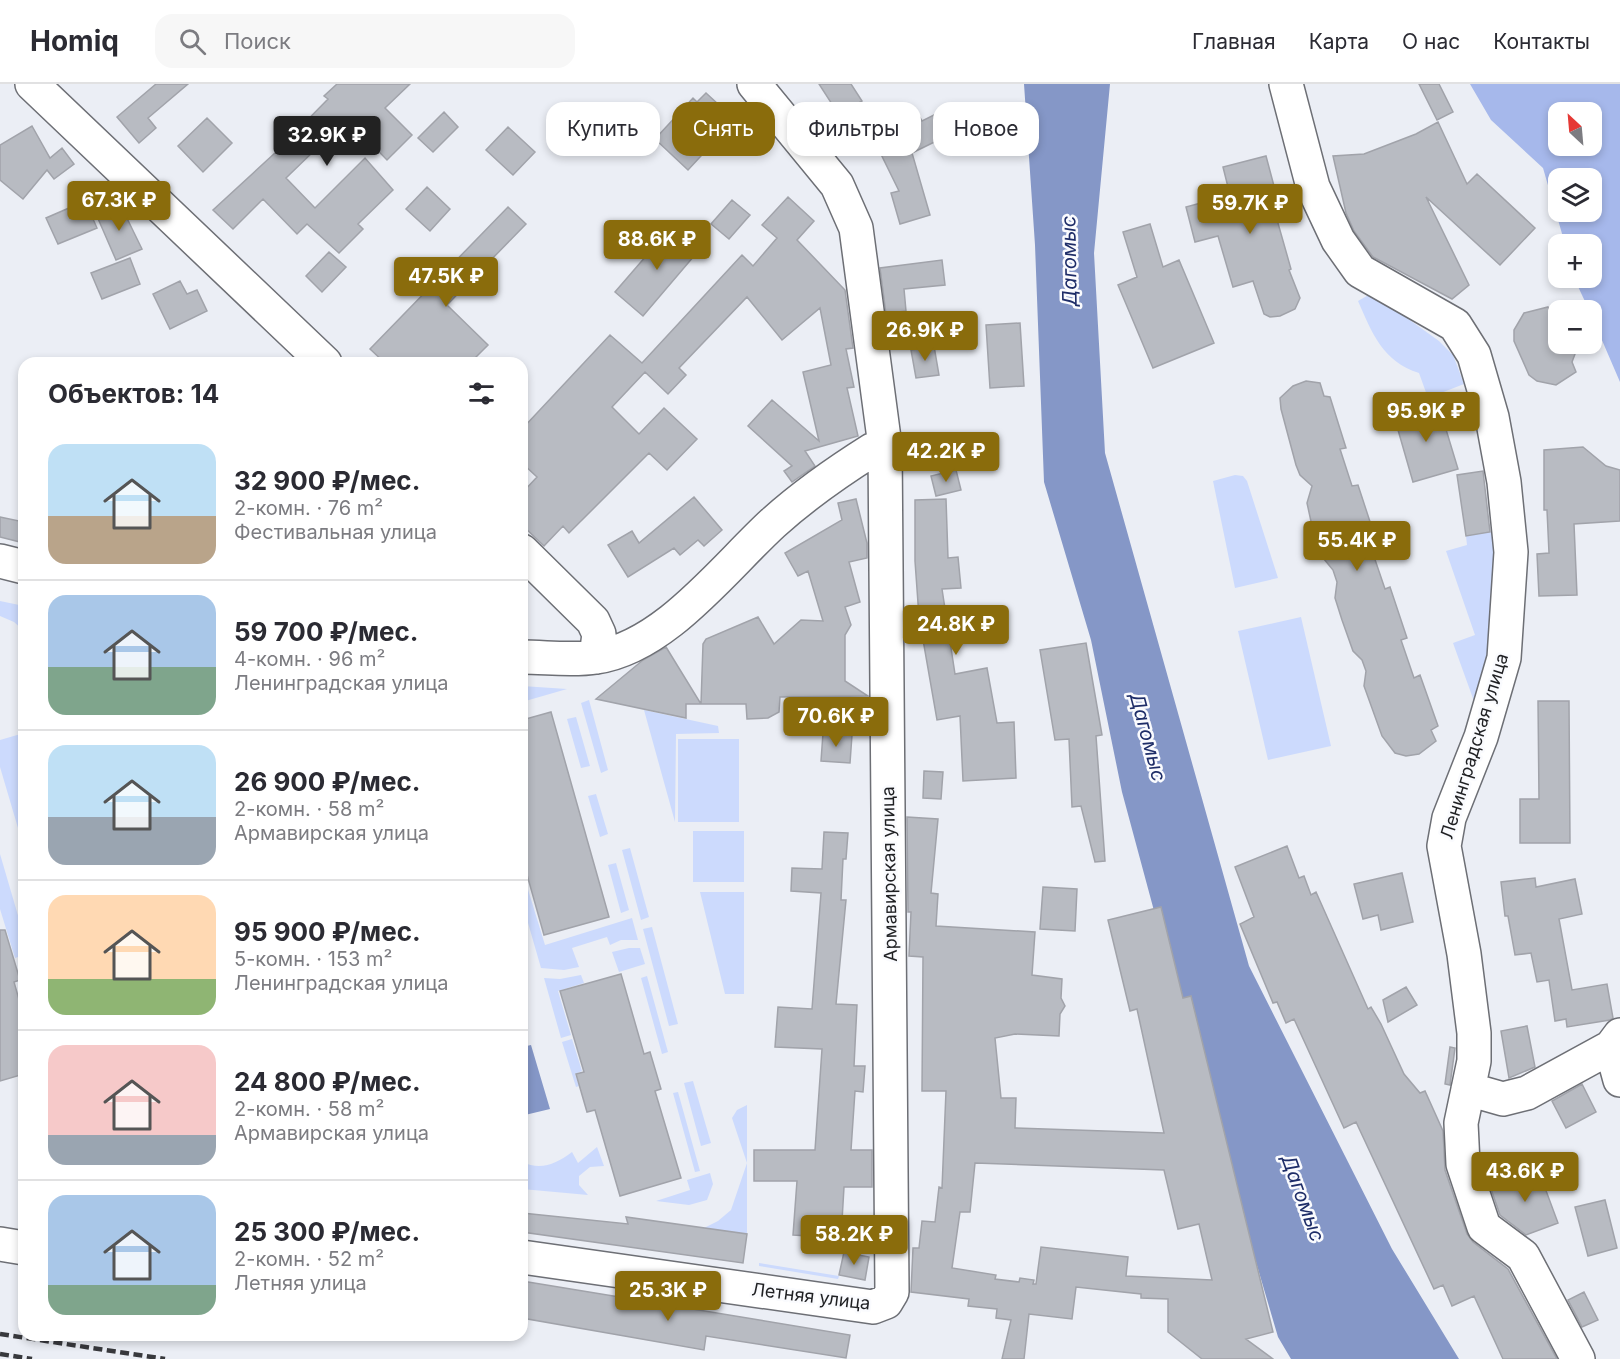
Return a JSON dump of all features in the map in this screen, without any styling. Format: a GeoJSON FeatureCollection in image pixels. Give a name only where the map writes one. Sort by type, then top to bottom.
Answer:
{"type":"FeatureCollection","features":[{"type":"Feature","properties":{"kind":"street"},"geometry":{"type":"LineString","coordinates":[[32,84],[319,357]]}},
{"type":"Feature","properties":{"kind":"street","name":"Армавирская улица"},"geometry":{"type":"LineString","coordinates":[[754,84],[837,185],[856,228],[885,446],[892,1292],[886,1302]]}},
{"type":"Feature","properties":{"kind":"street","name":"Ленинградская улица"},"geometry":{"type":"LineString","coordinates":[[1286,84],[1313,187],[1338,240],[1360,271],[1455,325],[1474,355],[1492,417],[1504,482],[1511,552],[1504,657],[1481,736],[1449,818],[1444,846],[1464,954],[1474,1033],[1474,1060],[1461,1123],[1463,1164],[1484,1227],[1523,1256],[1578,1359]]}},
{"type":"Feature","properties":{"kind":"street"},"geometry":{"type":"LineString","coordinates":[[528,657],[596,657],[623,648],[658,629],[694,603],[771,524],[804,497],[872,450],[885,446]]}},
{"type":"Feature","properties":{"kind":"street"},"geometry":{"type":"LineString","coordinates":[[528,557],[593,621],[598,634],[596,657]]}},
{"type":"Feature","properties":{"kind":"street"},"geometry":{"type":"LineString","coordinates":[[0,561],[18,566]]}},
{"type":"Feature","properties":{"kind":"street"},"geometry":{"type":"LineString","coordinates":[[1467,1089],[1503,1099],[1527,1093],[1616,1041],[1620,1080]]}},
{"type":"Feature","properties":{"kind":"street"},"geometry":{"type":"LineString","coordinates":[[0,1244],[18,1247]]}},
{"type":"Feature","properties":{"kind":"street","name":"Летняя улица"},"geometry":{"type":"LineString","coordinates":[[528,1258],[873,1306],[886,1302]]}},
{"type":"Feature","properties":{"kind":"shaded area"},"geometry":{"type":"Polygon","coordinates":[[[1470,84],[1620,84],[1620,382],[1602,340],[1602,300],[1584,300],[1579,288],[1602,288],[1602,234],[1562,234],[1559,222],[1602,222],[1602,168],[1548,168],[1548,185],[1543,168],[1491,120],[1470,84]]]}},
{"type":"Feature","properties":{"kind":"shaded area"},"geometry":{"type":"Polygon","coordinates":[[[1372,293],[1439,341],[1453,355],[1464,384],[1428,398],[1419,373],[1396,362],[1380,345],[1368,324],[1358,301],[1372,293]]]}},
{"type":"Feature","properties":{"kind":"shaded area"},"geometry":{"type":"Polygon","coordinates":[[[1235,475],[1243,476],[1247,481],[1278,578],[1235,588],[1213,481],[1235,475]]]}},
{"type":"Feature","properties":{"kind":"shaded area"},"geometry":{"type":"Polygon","coordinates":[[[1495,531],[1503,583],[1473,727],[1475,704],[1453,643],[1475,635],[1446,551],[1467,545],[1466,536],[1495,531]]]}},
{"type":"Feature","properties":{"kind":"shaded area"},"geometry":{"type":"Polygon","coordinates":[[[0,601],[18,605],[18,626],[0,616],[0,601]]]}},
{"type":"Feature","properties":{"kind":"shaded area"},"geometry":{"type":"Polygon","coordinates":[[[1301,617],[1331,746],[1268,760],[1238,631],[1301,617]]]}},
{"type":"Feature","properties":{"kind":"shaded area"},"geometry":{"type":"Polygon","coordinates":[[[528,686],[567,689],[528,700],[528,686]]]}},
{"type":"Feature","properties":{"kind":"shaded area"},"geometry":{"type":"Polygon","coordinates":[[[589,700],[608,770],[601,773],[581,703],[589,700]]]}},
{"type":"Feature","properties":{"kind":"shaded area"},"geometry":{"type":"Polygon","coordinates":[[[644,710],[718,726],[719,733],[676,734],[675,822],[644,710]]]}},
{"type":"Feature","properties":{"kind":"shaded area"},"geometry":{"type":"Polygon","coordinates":[[[576,717],[590,766],[581,768],[567,719],[576,717]]]}},
{"type":"Feature","properties":{"kind":"shaded area"},"geometry":{"type":"Polygon","coordinates":[[[18,735],[18,828],[0,767],[0,740],[18,735]]]}},
{"type":"Feature","properties":{"kind":"shaded area"},"geometry":{"type":"Polygon","coordinates":[[[678,739],[739,739],[739,822],[678,822],[678,739]]]}},
{"type":"Feature","properties":{"kind":"shaded area"},"geometry":{"type":"Polygon","coordinates":[[[596,794],[608,834],[600,837],[588,796],[596,794]]]}},
{"type":"Feature","properties":{"kind":"shaded area"},"geometry":{"type":"Polygon","coordinates":[[[693,831],[744,831],[744,882],[693,882],[693,831]]]}},
{"type":"Feature","properties":{"kind":"shaded area"},"geometry":{"type":"Polygon","coordinates":[[[630,848],[649,917],[641,920],[622,850],[630,848]]]}},
{"type":"Feature","properties":{"kind":"shaded area"},"geometry":{"type":"Polygon","coordinates":[[[0,854],[18,916],[18,957],[15,958],[0,909],[0,854]]]}},
{"type":"Feature","properties":{"kind":"shaded area"},"geometry":{"type":"Polygon","coordinates":[[[616,863],[629,910],[621,913],[608,865],[616,863]]]}},
{"type":"Feature","properties":{"kind":"shaded area"},"geometry":{"type":"Polygon","coordinates":[[[528,890],[545,945],[632,918],[638,940],[621,940],[610,945],[607,937],[572,948],[579,967],[564,970],[541,968],[528,923],[528,890]]]}},
{"type":"Feature","properties":{"kind":"shaded area"},"geometry":{"type":"Polygon","coordinates":[[[700,892],[744,892],[744,994],[725,994],[700,892]]]}},
{"type":"Feature","properties":{"kind":"shaded area"},"geometry":{"type":"Polygon","coordinates":[[[652,927],[678,1024],[669,1026],[643,929],[652,927]]]}},
{"type":"Feature","properties":{"kind":"shaded area"},"geometry":{"type":"Polygon","coordinates":[[[640,948],[645,964],[619,972],[612,952],[640,948]]]}},
{"type":"Feature","properties":{"kind":"shaded area"},"geometry":{"type":"Polygon","coordinates":[[[581,975],[584,983],[558,991],[571,1035],[561,1038],[544,978],[560,979],[581,975]]]}},
{"type":"Feature","properties":{"kind":"shaded area"},"geometry":{"type":"Polygon","coordinates":[[[647,976],[668,1052],[662,1054],[641,978],[647,976]]]}},
{"type":"Feature","properties":{"kind":"shaded area"},"geometry":{"type":"Polygon","coordinates":[[[572,1039],[582,1071],[575,1074],[579,1086],[576,1087],[562,1042],[572,1039]]]}},
{"type":"Feature","properties":{"kind":"shaded area"},"geometry":{"type":"Polygon","coordinates":[[[693,1081],[711,1143],[701,1146],[684,1083],[693,1081]]]}},
{"type":"Feature","properties":{"kind":"shaded area"},"geometry":{"type":"Polygon","coordinates":[[[678,1092],[700,1171],[695,1172],[673,1093],[678,1092]]]}},
{"type":"Feature","properties":{"kind":"shaded area"},"geometry":{"type":"Polygon","coordinates":[[[747,1105],[747,1163],[732,1118],[737,1110],[747,1105]]]}},
{"type":"Feature","properties":{"kind":"shaded area"},"geometry":{"type":"Polygon","coordinates":[[[597,1147],[604,1166],[590,1167],[579,1176],[579,1185],[588,1195],[528,1190],[528,1165],[548,1165],[572,1152],[578,1163],[597,1147]]]}},
{"type":"Feature","properties":{"kind":"shaded area"},"geometry":{"type":"Polygon","coordinates":[[[747,1163],[747,1234],[704,1228],[718,1221],[731,1210],[747,1163]]]}},
{"type":"Feature","properties":{"kind":"shaded area"},"geometry":{"type":"Polygon","coordinates":[[[710,1173],[713,1184],[707,1200],[689,1205],[656,1201],[690,1190],[687,1180],[710,1173]]]}},
{"type":"Feature","properties":{"kind":"shaded area"},"geometry":{"type":"Polygon","coordinates":[[[759,1263],[839,1276],[838,1279],[759,1266],[759,1263]]]}},
{"type":"Feature","properties":{"kind":"water","name":"Дагомыс"},"geometry":{"type":"Polygon","coordinates":[[[1024,84],[1110,84],[1094,253],[1105,453],[1249,966],[1392,1249],[1459,1359],[1291,1359],[1278,1337],[1167,959],[1122,792],[1091,640],[1044,482],[1035,245],[1029,156],[1039,156],[1039,102],[1025,102],[1024,84]]]}},
{"type":"Feature","properties":{"kind":"water"},"geometry":{"type":"Polygon","coordinates":[[[531,1045],[550,1109],[528,1114],[528,1046],[531,1045]]]}},
{"type":"Feature","properties":{"kind":"building"},"geometry":{"type":"Polygon","coordinates":[[[156,84],[188,84],[148,118],[156,128],[139,143],[117,117],[156,84]]]}},
{"type":"Feature","properties":{"kind":"building"},"geometry":{"type":"Polygon","coordinates":[[[337,84],[410,84],[385,108],[412,135],[387,160],[347,119],[286,178],[315,208],[365,158],[393,190],[358,224],[363,229],[339,253],[307,224],[297,234],[263,199],[233,229],[213,210],[276,152],[328,99],[324,96],[337,84]]]}},
{"type":"Feature","properties":{"kind":"building"},"geometry":{"type":"Polygon","coordinates":[[[819,84],[851,84],[862,101],[860,102],[831,102],[819,84]]]}},
{"type":"Feature","properties":{"kind":"building"},"geometry":{"type":"Polygon","coordinates":[[[1419,84],[1439,84],[1453,112],[1437,120],[1419,84]]]}},
{"type":"Feature","properties":{"kind":"building"},"geometry":{"type":"Polygon","coordinates":[[[706,93],[716,102],[697,102],[706,93]]]}},
{"type":"Feature","properties":{"kind":"building"},"geometry":{"type":"Polygon","coordinates":[[[444,112],[458,127],[433,152],[418,138],[444,112]]]}},
{"type":"Feature","properties":{"kind":"building"},"geometry":{"type":"Polygon","coordinates":[[[933,116],[933,143],[921,149],[921,119],[922,121],[933,116]]]}},
{"type":"Feature","properties":{"kind":"building"},"geometry":{"type":"Polygon","coordinates":[[[207,118],[232,143],[203,172],[178,146],[207,118]]]}},
{"type":"Feature","properties":{"kind":"building"},"geometry":{"type":"Polygon","coordinates":[[[672,121],[672,155],[660,144],[660,134],[672,121]]]}},
{"type":"Feature","properties":{"kind":"building"},"geometry":{"type":"Polygon","coordinates":[[[1438,122],[1467,184],[1477,174],[1535,228],[1500,265],[1426,197],[1469,285],[1452,299],[1373,257],[1354,231],[1346,213],[1333,156],[1364,154],[1416,134],[1438,122]]]}},
{"type":"Feature","properties":{"kind":"building"},"geometry":{"type":"Polygon","coordinates":[[[32,126],[50,158],[62,148],[74,164],[54,179],[47,170],[23,199],[0,180],[0,145],[32,126]]]}},
{"type":"Feature","properties":{"kind":"building"},"geometry":{"type":"Polygon","coordinates":[[[508,127],[535,152],[513,175],[486,150],[508,127]]]}},
{"type":"Feature","properties":{"kind":"building"},"geometry":{"type":"Polygon","coordinates":[[[673,156],[701,156],[688,170],[673,156]]]}},
{"type":"Feature","properties":{"kind":"building"},"geometry":{"type":"Polygon","coordinates":[[[882,156],[913,156],[930,215],[900,224],[891,193],[899,191],[882,156]]]}},
{"type":"Feature","properties":{"kind":"building"},"geometry":{"type":"Polygon","coordinates":[[[1266,156],[1274,186],[1268,188],[1291,269],[1289,270],[1300,298],[1295,309],[1280,316],[1270,317],[1264,314],[1253,281],[1233,287],[1218,236],[1195,242],[1186,207],[1230,195],[1223,167],[1266,156]]]}},
{"type":"Feature","properties":{"kind":"building"},"geometry":{"type":"Polygon","coordinates":[[[427,187],[450,209],[430,231],[406,209],[427,187]]]}},
{"type":"Feature","properties":{"kind":"building"},"geometry":{"type":"Polygon","coordinates":[[[788,197],[814,221],[797,240],[845,290],[853,348],[846,349],[854,387],[847,388],[858,436],[805,451],[815,466],[792,482],[784,471],[792,466],[748,426],[772,400],[819,441],[803,372],[831,365],[820,308],[782,340],[747,297],[679,368],[686,375],[668,394],[645,372],[612,407],[639,434],[664,408],[697,439],[667,470],[649,453],[569,533],[563,526],[544,546],[528,531],[528,487],[537,477],[528,469],[528,423],[610,335],[642,363],[742,255],[753,266],[777,238],[762,225],[788,197]]]}},
{"type":"Feature","properties":{"kind":"building"},"geometry":{"type":"Polygon","coordinates":[[[732,200],[750,215],[729,239],[711,224],[732,200]]]}},
{"type":"Feature","properties":{"kind":"building"},"geometry":{"type":"Polygon","coordinates":[[[85,201],[97,228],[58,244],[46,218],[85,201]]]}},
{"type":"Feature","properties":{"kind":"building"},"geometry":{"type":"Polygon","coordinates":[[[120,204],[142,249],[116,260],[96,214],[120,204]]]}},
{"type":"Feature","properties":{"kind":"building"},"geometry":{"type":"Polygon","coordinates":[[[508,207],[526,224],[447,305],[488,345],[476,357],[379,357],[370,349],[508,207]]]}},
{"type":"Feature","properties":{"kind":"building"},"geometry":{"type":"Polygon","coordinates":[[[1150,224],[1163,267],[1179,260],[1214,343],[1153,368],[1118,285],[1137,277],[1123,232],[1150,224]]]}},
{"type":"Feature","properties":{"kind":"building"},"geometry":{"type":"Polygon","coordinates":[[[672,226],[700,249],[643,316],[615,292],[672,226]]]}},
{"type":"Feature","properties":{"kind":"building"},"geometry":{"type":"Polygon","coordinates":[[[329,252],[346,267],[322,292],[306,276],[329,252]]]}},
{"type":"Feature","properties":{"kind":"building"},"geometry":{"type":"Polygon","coordinates":[[[130,258],[140,284],[102,299],[91,273],[130,258]]]}},
{"type":"Feature","properties":{"kind":"building"},"geometry":{"type":"Polygon","coordinates":[[[942,260],[945,285],[904,289],[906,311],[886,314],[880,268],[942,260]]]}},
{"type":"Feature","properties":{"kind":"building"},"geometry":{"type":"Polygon","coordinates":[[[180,281],[187,294],[197,290],[207,311],[170,329],[153,294],[180,281]]]}},
{"type":"Feature","properties":{"kind":"building"},"geometry":{"type":"Polygon","coordinates":[[[1548,307],[1548,354],[1575,354],[1572,362],[1576,372],[1556,385],[1537,381],[1529,375],[1514,341],[1514,330],[1524,313],[1548,307]]]}},
{"type":"Feature","properties":{"kind":"building"},"geometry":{"type":"Polygon","coordinates":[[[1020,323],[1024,386],[990,388],[986,325],[1020,323]]]}},
{"type":"Feature","properties":{"kind":"building"},"geometry":{"type":"Polygon","coordinates":[[[934,346],[939,375],[916,378],[911,350],[934,346]]]}},
{"type":"Feature","properties":{"kind":"building"},"geometry":{"type":"Polygon","coordinates":[[[1306,381],[1320,383],[1324,396],[1330,397],[1346,448],[1340,449],[1352,486],[1358,485],[1375,537],[1368,539],[1385,589],[1390,587],[1407,638],[1401,640],[1414,678],[1420,675],[1438,726],[1431,730],[1436,741],[1419,754],[1406,756],[1395,753],[1382,736],[1364,686],[1366,671],[1362,660],[1353,651],[1335,598],[1337,582],[1333,570],[1324,559],[1312,526],[1307,503],[1312,486],[1300,475],[1296,465],[1280,398],[1293,386],[1306,381]]]}},
{"type":"Feature","properties":{"kind":"building"},"geometry":{"type":"Polygon","coordinates":[[[1438,403],[1458,469],[1413,482],[1394,416],[1438,403]]]}},
{"type":"Feature","properties":{"kind":"building"},"geometry":{"type":"Polygon","coordinates":[[[1583,447],[1606,466],[1620,470],[1620,521],[1574,524],[1577,595],[1539,596],[1537,554],[1549,553],[1547,510],[1544,510],[1544,450],[1583,447]]]}},
{"type":"Feature","properties":{"kind":"building"},"geometry":{"type":"Polygon","coordinates":[[[956,470],[961,490],[936,496],[931,476],[956,470]]]}},
{"type":"Feature","properties":{"kind":"building"},"geometry":{"type":"Polygon","coordinates":[[[1483,471],[1490,532],[1466,536],[1457,475],[1483,471]]]}},
{"type":"Feature","properties":{"kind":"building"},"geometry":{"type":"Polygon","coordinates":[[[694,497],[722,530],[704,546],[698,540],[680,555],[674,548],[628,577],[608,545],[632,531],[639,543],[694,497]]]}},
{"type":"Feature","properties":{"kind":"building"},"geometry":{"type":"Polygon","coordinates":[[[856,499],[867,543],[867,558],[849,562],[860,602],[845,607],[851,625],[845,635],[845,681],[868,696],[780,697],[779,712],[768,718],[747,719],[746,704],[701,704],[703,644],[706,639],[758,617],[774,644],[801,620],[823,621],[808,571],[798,576],[785,553],[842,520],[838,503],[856,499]]]}},
{"type":"Feature","properties":{"kind":"building"},"geometry":{"type":"Polygon","coordinates":[[[946,499],[948,558],[958,557],[961,588],[942,589],[955,674],[987,668],[997,723],[1014,722],[1016,778],[963,781],[960,716],[937,720],[919,617],[915,561],[915,500],[946,499]]]}},
{"type":"Feature","properties":{"kind":"building"},"geometry":{"type":"Polygon","coordinates":[[[0,517],[18,521],[18,542],[0,537],[0,517]]]}},
{"type":"Feature","properties":{"kind":"building"},"geometry":{"type":"Polygon","coordinates":[[[1086,643],[1102,735],[1096,736],[1105,861],[1095,862],[1081,806],[1072,807],[1069,739],[1055,740],[1040,650],[1086,643]]]}},
{"type":"Feature","properties":{"kind":"building"},"geometry":{"type":"Polygon","coordinates":[[[666,647],[701,704],[686,704],[686,718],[596,699],[643,660],[666,647]]]}},
{"type":"Feature","properties":{"kind":"building"},"geometry":{"type":"Polygon","coordinates":[[[1538,701],[1569,701],[1570,843],[1520,843],[1520,799],[1539,799],[1538,701]]]}},
{"type":"Feature","properties":{"kind":"building"},"geometry":{"type":"Polygon","coordinates":[[[551,712],[609,917],[544,935],[528,878],[528,718],[551,712]]]}},
{"type":"Feature","properties":{"kind":"building"},"geometry":{"type":"Polygon","coordinates":[[[823,733],[852,735],[850,763],[821,761],[823,733]]]}},
{"type":"Feature","properties":{"kind":"building"},"geometry":{"type":"Polygon","coordinates":[[[924,771],[943,772],[941,799],[923,798],[924,771]]]}},
{"type":"Feature","properties":{"kind":"building"},"geometry":{"type":"Polygon","coordinates":[[[907,817],[938,819],[931,893],[938,894],[936,926],[1035,932],[1032,975],[1062,979],[1061,998],[1065,1006],[1060,1014],[1059,1036],[1015,1034],[995,1038],[1001,1098],[1016,1098],[1015,1128],[1164,1133],[1137,1009],[1130,1011],[1108,920],[1161,907],[1183,998],[1191,996],[1273,1332],[1246,1339],[1273,1359],[1202,1359],[1168,1332],[1168,1299],[1141,1298],[1141,1294],[1076,1287],[1072,1319],[1029,1314],[1024,1359],[1002,1359],[1011,1320],[996,1318],[997,1309],[968,1306],[969,1299],[911,1292],[913,1248],[919,1248],[922,1221],[935,1222],[939,1187],[942,1188],[946,1091],[922,1091],[923,957],[909,956],[911,912],[908,912],[907,817]],[[975,1163],[970,1212],[960,1212],[952,1268],[996,1275],[995,1279],[1019,1282],[1020,1278],[1034,1280],[1033,1284],[1036,1284],[1041,1247],[1128,1257],[1126,1276],[1212,1280],[1199,1224],[1178,1229],[1164,1170],[975,1163]]]}},
{"type":"Feature","properties":{"kind":"building"},"geometry":{"type":"Polygon","coordinates":[[[824,832],[848,833],[846,859],[843,859],[841,900],[846,900],[836,1004],[857,1005],[854,1066],[865,1066],[863,1092],[855,1091],[851,1150],[872,1150],[872,1187],[844,1187],[841,1238],[793,1235],[797,1181],[754,1181],[754,1150],[815,1150],[822,1049],[775,1047],[778,1007],[812,1009],[821,893],[791,891],[792,868],[822,869],[824,832]]]}},
{"type":"Feature","properties":{"kind":"building"},"geometry":{"type":"Polygon","coordinates":[[[1287,846],[1299,878],[1304,876],[1311,895],[1316,892],[1368,1009],[1371,1007],[1381,1024],[1404,1074],[1420,1093],[1425,1091],[1443,1131],[1445,1170],[1467,1234],[1473,1242],[1508,1269],[1557,1359],[1503,1359],[1474,1296],[1452,1306],[1443,1285],[1434,1289],[1356,1122],[1344,1128],[1294,1019],[1286,1023],[1277,1002],[1273,1003],[1240,924],[1254,917],[1235,867],[1287,846]]]}},
{"type":"Feature","properties":{"kind":"building"},"geometry":{"type":"Polygon","coordinates":[[[1402,873],[1413,922],[1381,930],[1378,915],[1363,919],[1354,884],[1402,873]]]}},
{"type":"Feature","properties":{"kind":"building"},"geometry":{"type":"Polygon","coordinates":[[[1535,878],[1536,887],[1575,879],[1582,914],[1559,919],[1572,990],[1607,984],[1613,1018],[1610,1020],[1567,1027],[1566,1019],[1555,1021],[1549,980],[1537,982],[1531,953],[1515,955],[1508,916],[1505,916],[1501,882],[1535,878]]]}},
{"type":"Feature","properties":{"kind":"building"},"geometry":{"type":"Polygon","coordinates":[[[1043,887],[1077,889],[1075,931],[1040,929],[1043,887]]]}},
{"type":"Feature","properties":{"kind":"building"},"geometry":{"type":"Polygon","coordinates":[[[0,930],[5,930],[18,973],[18,981],[14,982],[18,996],[18,1076],[0,1081],[0,930]]]}},
{"type":"Feature","properties":{"kind":"building"},"geometry":{"type":"Polygon","coordinates":[[[621,974],[644,1054],[650,1052],[661,1089],[655,1091],[681,1178],[620,1196],[595,1110],[587,1112],[576,1074],[584,1072],[560,991],[621,974]]]}},
{"type":"Feature","properties":{"kind":"building"},"geometry":{"type":"Polygon","coordinates":[[[1406,987],[1417,1005],[1388,1022],[1383,1000],[1406,987]]]}},
{"type":"Feature","properties":{"kind":"building"},"geometry":{"type":"Polygon","coordinates":[[[1527,1026],[1535,1067],[1509,1078],[1501,1031],[1527,1026]]]}},
{"type":"Feature","properties":{"kind":"building"},"geometry":{"type":"Polygon","coordinates":[[[1450,1047],[1455,1048],[1450,1085],[1445,1084],[1450,1047]]]}},
{"type":"Feature","properties":{"kind":"building"},"geometry":{"type":"Polygon","coordinates":[[[1582,1084],[1596,1112],[1566,1128],[1552,1101],[1582,1084]]]}},
{"type":"Feature","properties":{"kind":"building"},"geometry":{"type":"Polygon","coordinates":[[[1538,1169],[1558,1223],[1526,1235],[1500,1215],[1490,1186],[1538,1169]]]}},
{"type":"Feature","properties":{"kind":"building"},"geometry":{"type":"Polygon","coordinates":[[[1605,1200],[1617,1248],[1588,1256],[1575,1207],[1605,1200]]]}},
{"type":"Feature","properties":{"kind":"building"},"geometry":{"type":"Polygon","coordinates":[[[528,1214],[628,1224],[626,1217],[747,1234],[743,1263],[528,1233],[528,1214]]]}},
{"type":"Feature","properties":{"kind":"building"},"geometry":{"type":"Polygon","coordinates":[[[844,1252],[869,1257],[865,1280],[839,1275],[844,1252]]]}},
{"type":"Feature","properties":{"kind":"building"},"geometry":{"type":"Polygon","coordinates":[[[528,1282],[850,1335],[846,1358],[706,1336],[704,1350],[528,1319],[528,1282]]]}},
{"type":"Feature","properties":{"kind":"building"},"geometry":{"type":"Polygon","coordinates":[[[1584,1292],[1598,1320],[1582,1327],[1568,1300],[1584,1292]]]}},
{"type":"Feature","properties":{"kind":"railway"},"geometry":{"type":"LineString","coordinates":[[0,1334],[18,1337]]}},
{"type":"Feature","properties":{"kind":"railway"},"geometry":{"type":"LineString","coordinates":[[46,1341],[165,1359]]}},
{"type":"Feature","properties":{"kind":"railway"},"geometry":{"type":"LineString","coordinates":[[0,1354],[32,1359]]}}]}
